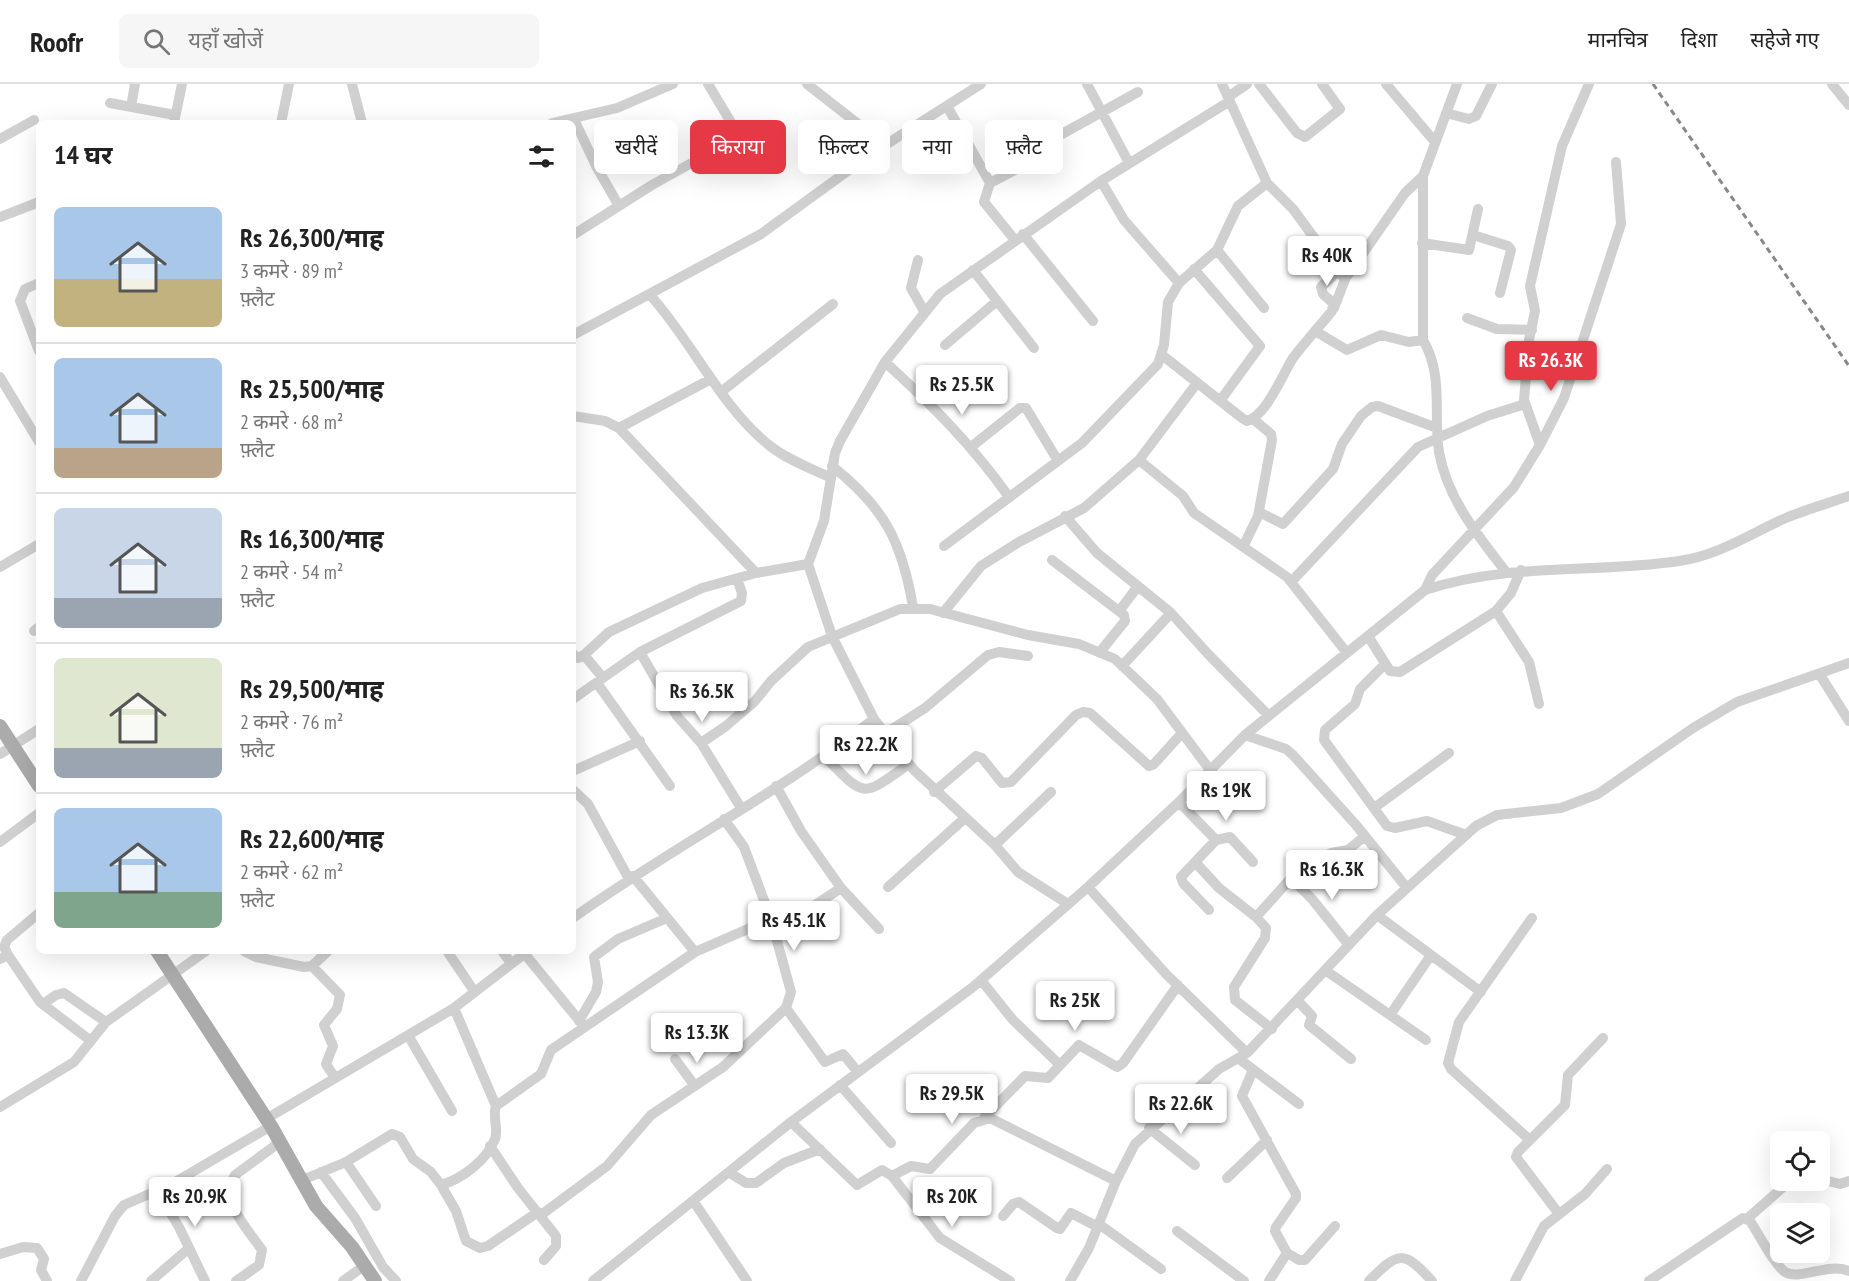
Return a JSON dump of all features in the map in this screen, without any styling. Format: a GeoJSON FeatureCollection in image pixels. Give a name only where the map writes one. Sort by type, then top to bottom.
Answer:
{"type":"FeatureCollection","features":[{"type":"Feature","properties":{"kind":"main road"},"geometry":{"type":"LineString","coordinates":[[0,726],[36,781]]}},
{"type":"Feature","properties":{"kind":"main road"},"geometry":{"type":"LineString","coordinates":[[159,954],[269,1123],[316,1206],[339,1231],[375,1281]]}},
{"type":"Feature","properties":{"kind":"street"},"geometry":{"type":"LineString","coordinates":[[131,107],[135,84]]}},
{"type":"Feature","properties":{"kind":"street"},"geometry":{"type":"LineString","coordinates":[[110,103],[175,119],[182,84]]}},
{"type":"Feature","properties":{"kind":"street"},"geometry":{"type":"LineString","coordinates":[[282,120],[289,84]]}},
{"type":"Feature","properties":{"kind":"street"},"geometry":{"type":"LineString","coordinates":[[352,84],[361,120]]}},
{"type":"Feature","properties":{"kind":"street"},"geometry":{"type":"LineString","coordinates":[[568,120],[617,108],[673,84]]}},
{"type":"Feature","properties":{"kind":"street"},"geometry":{"type":"LineString","coordinates":[[708,84],[730,120]]}},
{"type":"Feature","properties":{"kind":"street"},"geometry":{"type":"LineString","coordinates":[[807,84],[853,120]]}},
{"type":"Feature","properties":{"kind":"street"},"geometry":{"type":"LineString","coordinates":[[1087,84],[1130,163]]}},
{"type":"Feature","properties":{"kind":"street"},"geometry":{"type":"LineString","coordinates":[[1222,84],[1267,183],[1293,209],[1342,274]]}},
{"type":"Feature","properties":{"kind":"street"},"geometry":{"type":"LineString","coordinates":[[1068,904],[1018,872],[995,846],[934,792],[874,719],[832,636],[808,564],[824,521],[835,453],[856,410],[885,362],[924,311],[940,294],[1019,237],[1229,99],[1247,84]]}},
{"type":"Feature","properties":{"kind":"street"},"geometry":{"type":"LineString","coordinates":[[1259,84],[1297,132],[1305,137],[1340,109],[1322,84]]}},
{"type":"Feature","properties":{"kind":"street"},"geometry":{"type":"LineString","coordinates":[[1386,84],[1435,142]]}},
{"type":"Feature","properties":{"kind":"street"},"geometry":{"type":"LineString","coordinates":[[1457,84],[1423,176],[1423,340],[1433,359],[1438,393],[1438,432],[1444,474],[1473,530],[1506,572]]}},
{"type":"Feature","properties":{"kind":"street"},"geometry":{"type":"LineString","coordinates":[[1446,114],[1469,119],[1476,116],[1492,84]]}},
{"type":"Feature","properties":{"kind":"street"},"geometry":{"type":"LineString","coordinates":[[1540,445],[1525,404],[1528,340],[1535,311],[1530,286],[1562,146],[1589,84]]}},
{"type":"Feature","properties":{"kind":"street"},"geometry":{"type":"LineString","coordinates":[[1832,84],[1849,105]]}},
{"type":"Feature","properties":{"kind":"street"},"geometry":{"type":"LineString","coordinates":[[925,120],[976,86]]}},
{"type":"Feature","properties":{"kind":"street"},"geometry":{"type":"LineString","coordinates":[[1063,133],[1138,92]]}},
{"type":"Feature","properties":{"kind":"street"},"geometry":{"type":"LineString","coordinates":[[947,106],[990,183]]}},
{"type":"Feature","properties":{"kind":"street"},"geometry":{"type":"LineString","coordinates":[[0,140],[34,120]]}},
{"type":"Feature","properties":{"kind":"street"},"geometry":{"type":"LineString","coordinates":[[576,123],[596,166],[619,206]]}},
{"type":"Feature","properties":{"kind":"street"},"geometry":{"type":"LineString","coordinates":[[1425,590],[1432,575],[1514,487],[1540,445],[1571,382],[1621,224],[1616,162]]}},
{"type":"Feature","properties":{"kind":"street"},"geometry":{"type":"LineString","coordinates":[[576,233],[690,164]]}},
{"type":"Feature","properties":{"kind":"street"},"geometry":{"type":"LineString","coordinates":[[576,333],[761,234],[845,174]]}},
{"type":"Feature","properties":{"kind":"street"},"geometry":{"type":"LineString","coordinates":[[1007,174],[990,183],[984,202],[1019,237],[1093,321]]}},
{"type":"Feature","properties":{"kind":"street"},"geometry":{"type":"LineString","coordinates":[[1334,308],[1321,291],[1342,274],[1406,193],[1423,176]]}},
{"type":"Feature","properties":{"kind":"street"},"geometry":{"type":"LineString","coordinates":[[1101,181],[1124,220],[1179,283]]}},
{"type":"Feature","properties":{"kind":"street"},"geometry":{"type":"LineString","coordinates":[[944,546],[1082,443],[1158,364],[1162,354],[1168,302],[1179,283],[1217,250],[1238,206],[1267,183]]}},
{"type":"Feature","properties":{"kind":"street"},"geometry":{"type":"LineString","coordinates":[[0,217],[36,203]]}},
{"type":"Feature","properties":{"kind":"street"},"geometry":{"type":"LineString","coordinates":[[1422,243],[1466,250],[1471,247],[1478,209]]}},
{"type":"Feature","properties":{"kind":"street"},"geometry":{"type":"LineString","coordinates":[[1473,235],[1508,246],[1511,250],[1500,293]]}},
{"type":"Feature","properties":{"kind":"street"},"geometry":{"type":"LineString","coordinates":[[1217,250],[1264,308]]}},
{"type":"Feature","properties":{"kind":"street"},"geometry":{"type":"LineString","coordinates":[[918,260],[911,288],[924,311]]}},
{"type":"Feature","properties":{"kind":"street"},"geometry":{"type":"LineString","coordinates":[[1194,269],[1260,346],[1220,401]]}},
{"type":"Feature","properties":{"kind":"street"},"geometry":{"type":"LineString","coordinates":[[973,270],[1034,348]]}},
{"type":"Feature","properties":{"kind":"street"},"geometry":{"type":"LineString","coordinates":[[1162,354],[1247,421],[1253,419],[1274,391],[1293,359],[1334,308],[1342,274]]}},
{"type":"Feature","properties":{"kind":"street"},"geometry":{"type":"LineString","coordinates":[[36,284],[25,289],[20,301],[36,343]]}},
{"type":"Feature","properties":{"kind":"street"},"geometry":{"type":"LineString","coordinates":[[650,295],[721,392],[770,446],[831,472],[857,486],[891,529],[907,572],[913,607]]}},
{"type":"Feature","properties":{"kind":"street"},"geometry":{"type":"LineString","coordinates":[[945,345],[997,301]]}},
{"type":"Feature","properties":{"kind":"street"},"geometry":{"type":"LineString","coordinates":[[721,392],[834,304]]}},
{"type":"Feature","properties":{"kind":"street"},"geometry":{"type":"LineString","coordinates":[[1467,318],[1497,329],[1532,330]]}},
{"type":"Feature","properties":{"kind":"street"},"geometry":{"type":"LineString","coordinates":[[1315,331],[1347,350],[1381,335],[1417,343],[1423,340]]}},
{"type":"Feature","properties":{"kind":"street"},"geometry":{"type":"LineString","coordinates":[[885,362],[934,406],[971,447],[1009,497]]}},
{"type":"Feature","properties":{"kind":"street"},"geometry":{"type":"LineString","coordinates":[[0,377],[36,437]]}},
{"type":"Feature","properties":{"kind":"street"},"geometry":{"type":"LineString","coordinates":[[620,428],[711,379]]}},
{"type":"Feature","properties":{"kind":"street"},"geometry":{"type":"LineString","coordinates":[[943,613],[981,566],[1065,516],[1083,508],[1139,460],[1197,383]]}},
{"type":"Feature","properties":{"kind":"street"},"geometry":{"type":"LineString","coordinates":[[1292,581],[1418,447],[1438,432],[1525,404]]}},
{"type":"Feature","properties":{"kind":"street"},"geometry":{"type":"LineString","coordinates":[[1258,512],[1283,524],[1333,469],[1342,444],[1361,416],[1372,406],[1378,406],[1438,432]]}},
{"type":"Feature","properties":{"kind":"street"},"geometry":{"type":"LineString","coordinates":[[971,447],[1020,408],[1026,408],[1058,461]]}},
{"type":"Feature","properties":{"kind":"street"},"geometry":{"type":"LineString","coordinates":[[576,416],[605,421],[620,428],[756,573]]}},
{"type":"Feature","properties":{"kind":"street"},"geometry":{"type":"LineString","coordinates":[[1244,545],[1258,512],[1272,436],[1253,419]]}},
{"type":"Feature","properties":{"kind":"street"},"geometry":{"type":"LineString","coordinates":[[1139,460],[1183,496],[1194,513],[1244,545],[1292,581],[1347,653]]}},
{"type":"Feature","properties":{"kind":"street"},"geometry":{"type":"LineString","coordinates":[[593,1281],[791,1122],[981,980],[1088,887],[1179,802],[1245,735],[1425,590],[1455,580],[1521,570],[1677,561],[1710,555],[1788,517],[1849,496]]}},
{"type":"Feature","properties":{"kind":"street"},"geometry":{"type":"LineString","coordinates":[[1065,516],[1097,553],[1171,613],[1269,716]]}},
{"type":"Feature","properties":{"kind":"street"},"geometry":{"type":"LineString","coordinates":[[0,567],[36,546]]}},
{"type":"Feature","properties":{"kind":"street"},"geometry":{"type":"LineString","coordinates":[[1052,560],[1120,610],[1125,621],[1100,652]]}},
{"type":"Feature","properties":{"kind":"street"},"geometry":{"type":"LineString","coordinates":[[670,786],[600,680],[578,655],[609,632],[702,588],[756,573],[808,564]]}},
{"type":"Feature","properties":{"kind":"street"},"geometry":{"type":"LineString","coordinates":[[1368,636],[1385,664],[1394,673],[1400,672],[1496,611],[1511,594],[1521,570]]}},
{"type":"Feature","properties":{"kind":"street"},"geometry":{"type":"LineString","coordinates":[[576,697],[639,652],[741,601],[742,593],[736,579]]}},
{"type":"Feature","properties":{"kind":"street"},"geometry":{"type":"LineString","coordinates":[[1120,610],[1138,586]]}},
{"type":"Feature","properties":{"kind":"street"},"geometry":{"type":"LineString","coordinates":[[701,743],[755,701],[771,681],[808,647],[900,609],[913,607],[1028,635],[1079,644],[1100,652],[1122,666],[1157,699],[1210,770]]}},
{"type":"Feature","properties":{"kind":"street"},"geometry":{"type":"LineString","coordinates":[[1496,611],[1529,662],[1539,704]]}},
{"type":"Feature","properties":{"kind":"street"},"geometry":{"type":"LineString","coordinates":[[1122,666],[1171,613]]}},
{"type":"Feature","properties":{"kind":"street"},"geometry":{"type":"LineString","coordinates":[[886,733],[925,708],[988,655],[999,651],[1029,656]]}},
{"type":"Feature","properties":{"kind":"street"},"geometry":{"type":"LineString","coordinates":[[639,652],[677,716],[701,743],[741,808]]}},
{"type":"Feature","properties":{"kind":"street"},"geometry":{"type":"LineString","coordinates":[[1070,1281],[1089,1248],[1116,1181],[1135,1143],[1149,1128],[1171,1114],[1219,1069],[1242,1056],[1272,1029],[1377,915],[1476,826],[1497,815],[1561,808],[1598,794],[1693,728],[1737,702],[1849,663]]}},
{"type":"Feature","properties":{"kind":"street"},"geometry":{"type":"LineString","coordinates":[[1385,664],[1360,689],[1357,701],[1325,730],[1323,737],[1374,808],[1391,827],[1427,821],[1466,835]]}},
{"type":"Feature","properties":{"kind":"street"},"geometry":{"type":"LineString","coordinates":[[1820,675],[1849,721]]}},
{"type":"Feature","properties":{"kind":"street"},"geometry":{"type":"LineString","coordinates":[[934,792],[976,756],[982,758],[1002,783],[1011,782],[1076,715],[1083,712],[1090,713],[1149,766],[1154,764],[1181,734]]}},
{"type":"Feature","properties":{"kind":"street"},"geometry":{"type":"LineString","coordinates":[[576,916],[631,877],[825,757],[874,719]]}},
{"type":"Feature","properties":{"kind":"street"},"geometry":{"type":"LineString","coordinates":[[0,754],[36,731]]}},
{"type":"Feature","properties":{"kind":"street"},"geometry":{"type":"LineString","coordinates":[[1245,735],[1286,749],[1365,836],[1407,888]]}},
{"type":"Feature","properties":{"kind":"street"},"geometry":{"type":"LineString","coordinates":[[576,770],[640,741]]}},
{"type":"Feature","properties":{"kind":"street"},"geometry":{"type":"LineString","coordinates":[[1374,808],[1449,753]]}},
{"type":"Feature","properties":{"kind":"street"},"geometry":{"type":"LineString","coordinates":[[825,757],[853,785],[866,790],[874,788],[909,764]]}},
{"type":"Feature","properties":{"kind":"street"},"geometry":{"type":"LineString","coordinates":[[776,786],[801,831],[841,888],[879,929]]}},
{"type":"Feature","properties":{"kind":"street"},"geometry":{"type":"LineString","coordinates":[[995,846],[1051,792]]}},
{"type":"Feature","properties":{"kind":"street"},"geometry":{"type":"LineString","coordinates":[[576,793],[588,804],[631,877],[695,952]]}},
{"type":"Feature","properties":{"kind":"street"},"geometry":{"type":"LineString","coordinates":[[1179,802],[1216,840]]}},
{"type":"Feature","properties":{"kind":"street"},"geometry":{"type":"LineString","coordinates":[[0,842],[36,815]]}},
{"type":"Feature","properties":{"kind":"street"},"geometry":{"type":"LineString","coordinates":[[888,887],[965,818]]}},
{"type":"Feature","properties":{"kind":"street"},"geometry":{"type":"LineString","coordinates":[[300,1181],[345,1162],[388,1136],[396,1134],[413,1159],[431,1172],[441,1185],[456,1211],[466,1241],[476,1247],[488,1246],[539,1214],[607,1166],[651,1115],[723,1067],[786,1008],[791,992],[772,922],[744,847],[723,819]]}},
{"type":"Feature","properties":{"kind":"street"},"geometry":{"type":"LineString","coordinates":[[1256,917],[1291,878],[1337,850],[1348,850],[1365,836]]}},
{"type":"Feature","properties":{"kind":"street"},"geometry":{"type":"LineString","coordinates":[[1209,910],[1181,879],[1182,874],[1216,840],[1230,837],[1253,862]]}},
{"type":"Feature","properties":{"kind":"street"},"geometry":{"type":"LineString","coordinates":[[1195,862],[1219,888],[1256,917],[1266,933],[1234,987],[1232,995],[1235,1000],[1272,1029]]}},
{"type":"Feature","properties":{"kind":"street"},"geometry":{"type":"LineString","coordinates":[[1291,878],[1312,899],[1349,945]]}},
{"type":"Feature","properties":{"kind":"street"},"geometry":{"type":"LineString","coordinates":[[1088,887],[1253,1070],[1299,1104]]}},
{"type":"Feature","properties":{"kind":"street"},"geometry":{"type":"LineString","coordinates":[[496,1106],[536,1079],[545,1068],[551,1050],[581,1024],[695,952],[772,922],[806,912],[841,888]]}},
{"type":"Feature","properties":{"kind":"street"},"geometry":{"type":"LineString","coordinates":[[1377,915],[1481,992]]}},
{"type":"Feature","properties":{"kind":"street"},"geometry":{"type":"LineString","coordinates":[[36,916],[8,940],[3,951],[28,988],[43,1004],[91,1041]]}},
{"type":"Feature","properties":{"kind":"street"},"geometry":{"type":"LineString","coordinates":[[581,1024],[596,992],[598,982],[594,957],[618,939],[668,918]]}},
{"type":"Feature","properties":{"kind":"street"},"geometry":{"type":"LineString","coordinates":[[1530,1140],[1449,1066],[1448,1060],[1458,1033],[1459,1023],[1532,918]]}},
{"type":"Feature","properties":{"kind":"street"},"geometry":{"type":"LineString","coordinates":[[0,1107],[74,1062],[106,1022],[202,954]]}},
{"type":"Feature","properties":{"kind":"street"},"geometry":{"type":"LineString","coordinates":[[250,954],[279,963],[312,966],[340,995],[337,1009],[324,1024],[333,1046],[326,1064],[335,1078]]}},
{"type":"Feature","properties":{"kind":"street"},"geometry":{"type":"LineString","coordinates":[[312,966],[325,954]]}},
{"type":"Feature","properties":{"kind":"street"},"geometry":{"type":"LineString","coordinates":[[449,954],[474,991]]}},
{"type":"Feature","properties":{"kind":"street"},"geometry":{"type":"LineString","coordinates":[[504,954],[511,963]]}},
{"type":"Feature","properties":{"kind":"street"},"geometry":{"type":"LineString","coordinates":[[81,1281],[124,1205],[157,1191],[269,1123],[335,1078],[454,1008],[523,954]]}},
{"type":"Feature","properties":{"kind":"street"},"geometry":{"type":"LineString","coordinates":[[528,954],[581,1024]]}},
{"type":"Feature","properties":{"kind":"street"},"geometry":{"type":"LineString","coordinates":[[1390,1015],[1431,955]]}},
{"type":"Feature","properties":{"kind":"street"},"geometry":{"type":"LineString","coordinates":[[1325,970],[1426,1040]]}},
{"type":"Feature","properties":{"kind":"street"},"geometry":{"type":"LineString","coordinates":[[981,980],[1013,1020],[1060,1065]]}},
{"type":"Feature","properties":{"kind":"street"},"geometry":{"type":"LineString","coordinates":[[892,1176],[911,1166],[930,1169],[974,1123],[984,1118],[1025,1076],[1029,1074],[1044,1080],[1079,1045],[1117,1067],[1123,1063],[1178,985]]}},
{"type":"Feature","properties":{"kind":"street"},"geometry":{"type":"LineString","coordinates":[[43,1004],[63,993],[106,1022]]}},
{"type":"Feature","properties":{"kind":"street"},"geometry":{"type":"LineString","coordinates":[[1298,1001],[1312,1016],[1309,1025],[1351,1059]]}},
{"type":"Feature","properties":{"kind":"street"},"geometry":{"type":"LineString","coordinates":[[441,1185],[475,1166],[496,1137],[496,1106],[454,1008]]}},
{"type":"Feature","properties":{"kind":"street"},"geometry":{"type":"LineString","coordinates":[[786,1008],[825,1062],[843,1054],[858,1072]]}},
{"type":"Feature","properties":{"kind":"street"},"geometry":{"type":"LineString","coordinates":[[408,1035],[452,1111]]}},
{"type":"Feature","properties":{"kind":"street"},"geometry":{"type":"LineString","coordinates":[[1559,1214],[1516,1156],[1565,1105],[1568,1075],[1603,1038]]}},
{"type":"Feature","properties":{"kind":"street"},"geometry":{"type":"LineString","coordinates":[[675,1059],[695,1086]]}},
{"type":"Feature","properties":{"kind":"street"},"geometry":{"type":"LineString","coordinates":[[1253,1070],[1242,1096],[1296,1194],[1296,1198],[1275,1231],[1287,1253],[1299,1260],[1305,1260],[1335,1226]]}},
{"type":"Feature","properties":{"kind":"street"},"geometry":{"type":"LineString","coordinates":[[840,1085],[891,1143]]}},
{"type":"Feature","properties":{"kind":"street"},"geometry":{"type":"LineString","coordinates":[[984,1118],[990,1118],[1116,1181]]}},
{"type":"Feature","properties":{"kind":"street"},"geometry":{"type":"LineString","coordinates":[[791,1122],[857,1185],[882,1170],[892,1176],[940,1238],[1010,1281]]}},
{"type":"Feature","properties":{"kind":"street"},"geometry":{"type":"LineString","coordinates":[[1149,1128],[1195,1165]]}},
{"type":"Feature","properties":{"kind":"street"},"geometry":{"type":"LineString","coordinates":[[1227,1178],[1267,1140]]}},
{"type":"Feature","properties":{"kind":"street"},"geometry":{"type":"LineString","coordinates":[[236,1281],[259,1265],[262,1250],[229,1200],[230,1182],[235,1175],[280,1142]]}},
{"type":"Feature","properties":{"kind":"street"},"geometry":{"type":"LineString","coordinates":[[490,1146],[557,1240],[556,1246],[544,1260]]}},
{"type":"Feature","properties":{"kind":"street"},"geometry":{"type":"LineString","coordinates":[[730,1173],[746,1183],[756,1183],[784,1163],[820,1149]]}},
{"type":"Feature","properties":{"kind":"street"},"geometry":{"type":"LineString","coordinates":[[345,1162],[376,1206]]}},
{"type":"Feature","properties":{"kind":"street"},"geometry":{"type":"LineString","coordinates":[[1515,1281],[1544,1226],[1585,1194],[1607,1169]]}},
{"type":"Feature","properties":{"kind":"street"},"geometry":{"type":"LineString","coordinates":[[321,1172],[355,1218],[383,1268],[396,1281]]}},
{"type":"Feature","properties":{"kind":"street"},"geometry":{"type":"LineString","coordinates":[[1830,1182],[1840,1184],[1849,1181]]}},
{"type":"Feature","properties":{"kind":"street"},"geometry":{"type":"LineString","coordinates":[[157,1191],[205,1281]]}},
{"type":"Feature","properties":{"kind":"street"},"geometry":{"type":"LineString","coordinates":[[1649,1281],[1738,1220],[1748,1218],[1779,1191]]}},
{"type":"Feature","properties":{"kind":"street"},"geometry":{"type":"LineString","coordinates":[[694,1202],[747,1281]]}},
{"type":"Feature","properties":{"kind":"street"},"geometry":{"type":"LineString","coordinates":[[1003,1216],[1013,1204],[1019,1202],[1057,1228],[1062,1226],[1071,1213],[1098,1225],[1161,1269]]}},
{"type":"Feature","properties":{"kind":"street"},"geometry":{"type":"LineString","coordinates":[[1748,1218],[1786,1277],[1834,1267],[1849,1271]]}},
{"type":"Feature","properties":{"kind":"street"},"geometry":{"type":"LineString","coordinates":[[1177,1231],[1244,1281]]}},
{"type":"Feature","properties":{"kind":"street"},"geometry":{"type":"LineString","coordinates":[[0,1254],[23,1247],[37,1248],[44,1259],[41,1270],[47,1281]]}},
{"type":"Feature","properties":{"kind":"street"},"geometry":{"type":"LineString","coordinates":[[151,1281],[188,1249]]}},
{"type":"Feature","properties":{"kind":"street"},"geometry":{"type":"LineString","coordinates":[[1269,1281],[1287,1253]]}},
{"type":"Feature","properties":{"kind":"street"},"geometry":{"type":"LineString","coordinates":[[1368,1281],[1390,1260],[1399,1257],[1412,1260],[1432,1281]]}},
{"type":"Feature","properties":{"kind":"street"},"geometry":{"type":"LineString","coordinates":[[343,1281],[364,1266]]}},
{"type":"Feature","properties":{"kind":"railway"},"geometry":{"type":"LineString","coordinates":[[1653,84],[1849,366]]}}]}
